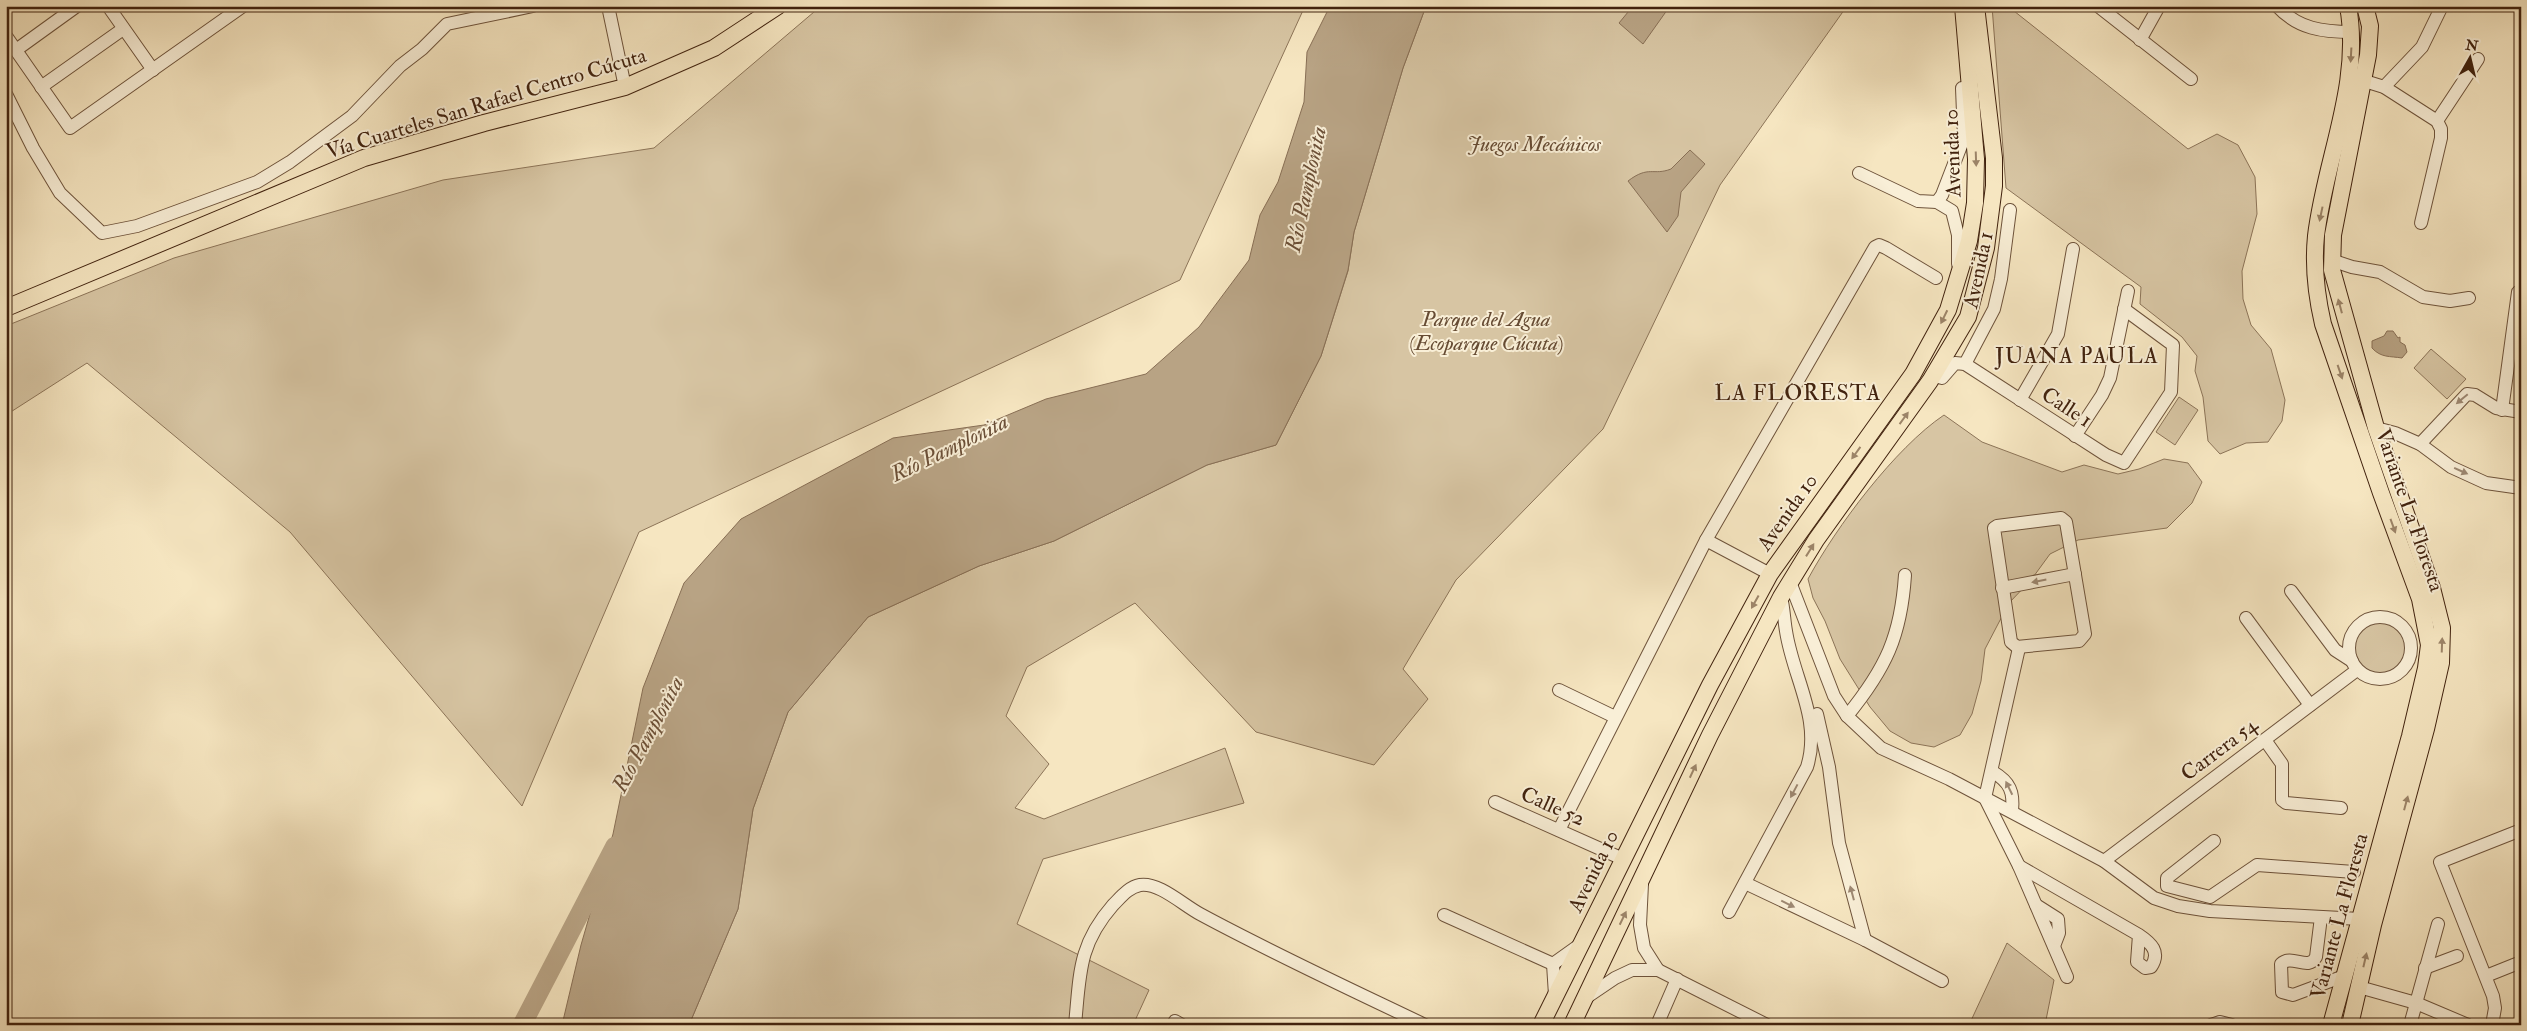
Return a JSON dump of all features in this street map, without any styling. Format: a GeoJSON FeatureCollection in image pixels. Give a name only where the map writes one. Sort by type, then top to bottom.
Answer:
{"type":"FeatureCollection","features":[{"type":"Feature","properties":{"kind":"main road","name":"Vía Cuarteles San Rafael Centro Cúcuta"},"geometry":{"type":"LineString","coordinates":[[6,308],[364,158],[484,123],[625,88],[714,48],[778,6]]}},
{"type":"Feature","properties":{"kind":"main road","name":"Avenida 10"},"geometry":{"type":"LineString","coordinates":[[1541,1025],[1710,685],[1770,574],[1913,374],[1940,326],[1958,281],[1969,241],[1975,203],[1976,159],[1969,63],[1962,6]]}},
{"type":"Feature","properties":{"kind":"main road","name":"Avenida 10"},"geometry":{"type":"LineString","coordinates":[[1572,1025],[1710,736],[1781,597],[1816,540],[1933,376],[1968,317],[1986,248],[1992,214],[1994,158],[1976,6]]}},
{"type":"Feature","properties":{"kind":"main road","name":"Variante La Floresta"},"geometry":{"type":"LineString","coordinates":[[2348,6],[2356,78],[2331,260],[2340,304],[2376,428],[2378,459]]}},
{"type":"Feature","properties":{"kind":"main road","name":"Variante La Floresta"},"geometry":{"type":"LineString","coordinates":[[2331,1025],[2360,919],[2388,845],[2441,663],[2442,628],[2432,588],[2323,324],[2315,275],[2316,234],[2370,26],[2365,6]]}},
{"type":"Feature","properties":{"kind":"main road","name":"Variante La Floresta"},"geometry":{"type":"LineString","coordinates":[[2350,1025],[2388,845]]}},
{"type":"Feature","properties":{"kind":"main road"},"geometry":{"type":"LineString","coordinates":[[1584,938],[1596,943],[1610,945]]}},
{"type":"Feature","properties":{"kind":"main road"},"geometry":{"type":"LineString","coordinates":[[1571,964],[1585,965],[1596,974]]}},
{"type":"Feature","properties":{"kind":"street"},"geometry":{"type":"LineString","coordinates":[[16,50],[77,6]]}},
{"type":"Feature","properties":{"kind":"street"},"geometry":{"type":"LineString","coordinates":[[108,6],[152,70]]}},
{"type":"Feature","properties":{"kind":"street"},"geometry":{"type":"LineString","coordinates":[[6,36],[70,128],[243,6]]}},
{"type":"Feature","properties":{"kind":"street"},"geometry":{"type":"LineString","coordinates":[[6,94],[42,164],[60,193],[102,233],[137,226],[257,182],[290,162],[352,116],[400,66],[422,49],[447,24],[533,6]]}},
{"type":"Feature","properties":{"kind":"street"},"geometry":{"type":"LineString","coordinates":[[608,6],[625,88]]}},
{"type":"Feature","properties":{"kind":"street"},"geometry":{"type":"LineString","coordinates":[[2098,6],[2191,79]]}},
{"type":"Feature","properties":{"kind":"street"},"geometry":{"type":"LineString","coordinates":[[2140,40],[2159,6]]}},
{"type":"Feature","properties":{"kind":"street"},"geometry":{"type":"LineString","coordinates":[[2277,6],[2286,16],[2306,27],[2325,32],[2352,32]]}},
{"type":"Feature","properties":{"kind":"street"},"geometry":{"type":"LineString","coordinates":[[2384,87],[2422,47],[2442,6]]}},
{"type":"Feature","properties":{"kind":"street"},"geometry":{"type":"LineString","coordinates":[[42,87],[123,29]]}},
{"type":"Feature","properties":{"kind":"street"},"geometry":{"type":"LineString","coordinates":[[2437,121],[2478,59]]}},
{"type":"Feature","properties":{"kind":"street"},"geometry":{"type":"LineString","coordinates":[[1937,202],[1942,196],[1964,138],[1962,79],[1969,63]]}},
{"type":"Feature","properties":{"kind":"street"},"geometry":{"type":"LineString","coordinates":[[2356,78],[2384,87],[2437,121],[2441,129],[2441,138],[2421,223]]}},
{"type":"Feature","properties":{"kind":"street"},"geometry":{"type":"LineString","coordinates":[[1858,173],[1918,201],[1937,202],[1952,210],[1956,220],[1958,235],[1958,281]]}},
{"type":"Feature","properties":{"kind":"street","name":"Avenida 1"},"geometry":{"type":"LineString","coordinates":[[1965,364],[1994,309],[2001,279],[2010,210]]}},
{"type":"Feature","properties":{"kind":"street"},"geometry":{"type":"LineString","coordinates":[[1558,830],[1706,540],[1875,247],[1879,245],[1886,248],[1936,278]]}},
{"type":"Feature","properties":{"kind":"street"},"geometry":{"type":"LineString","coordinates":[[2020,400],[2058,334],[2074,249]]}},
{"type":"Feature","properties":{"kind":"street"},"geometry":{"type":"LineString","coordinates":[[2331,260],[2352,267],[2380,272],[2423,297],[2450,301],[2469,298]]}},
{"type":"Feature","properties":{"kind":"street"},"geometry":{"type":"LineString","coordinates":[[2075,436],[2102,395],[2110,378],[2128,291]]}},
{"type":"Feature","properties":{"kind":"street"},"geometry":{"type":"LineString","coordinates":[[2502,410],[2518,292]]}},
{"type":"Feature","properties":{"kind":"street","name":"Calle 1"},"geometry":{"type":"LineString","coordinates":[[1965,364],[2106,456],[2124,462],[2171,392],[2173,345],[2124,309]]}},
{"type":"Feature","properties":{"kind":"street"},"geometry":{"type":"LineString","coordinates":[[1933,376],[1942,378],[1955,363],[1965,364]]}},
{"type":"Feature","properties":{"kind":"street"},"geometry":{"type":"LineString","coordinates":[[2420,444],[2467,394],[2475,394],[2502,410],[2521,412]]}},
{"type":"Feature","properties":{"kind":"street"},"geometry":{"type":"LineString","coordinates":[[2376,428],[2395,433],[2420,444],[2452,467],[2486,483],[2521,488]]}},
{"type":"Feature","properties":{"kind":"street"},"geometry":{"type":"LineString","coordinates":[[2059,518],[2064,520],[2066,522],[2075,574],[2086,631],[2084,636],[2074,641],[2020,648],[2014,646],[2011,642],[1994,532],[1997,526],[2059,518]]}},
{"type":"Feature","properties":{"kind":"street"},"geometry":{"type":"LineString","coordinates":[[1706,540],[1770,574]]}},
{"type":"Feature","properties":{"kind":"street"},"geometry":{"type":"LineString","coordinates":[[2002,588],[2075,574]]}},
{"type":"Feature","properties":{"kind":"street"},"geometry":{"type":"LineString","coordinates":[[1848,716],[1880,672],[1890,652],[1900,618],[1905,575]]}},
{"type":"Feature","properties":{"kind":"street"},"geometry":{"type":"LineString","coordinates":[[1790,582],[1827,681],[1848,716],[1881,748],[2012,811],[2104,861],[2154,898],[2178,906],[2210,911],[2360,919]]}},
{"type":"Feature","properties":{"kind":"street"},"geometry":{"type":"LineString","coordinates":[[2291,591],[2335,650],[2366,676],[2386,678],[2403,668],[2411,650],[2411,642],[2404,629],[2388,618],[2368,619],[2359,625],[2351,637],[2349,652],[2355,666]]}},
{"type":"Feature","properties":{"kind":"street"},"geometry":{"type":"LineString","coordinates":[[1781,597],[1786,614],[1794,630],[1820,723],[1829,766],[1839,843],[1865,940]]}},
{"type":"Feature","properties":{"kind":"street"},"geometry":{"type":"LineString","coordinates":[[1729,912],[1807,767],[1812,746],[1811,720],[1786,631],[1786,614]]}},
{"type":"Feature","properties":{"kind":"street"},"geometry":{"type":"LineString","coordinates":[[2246,618],[2310,705]]}},
{"type":"Feature","properties":{"kind":"street"},"geometry":{"type":"LineString","coordinates":[[1764,631],[1775,627],[1786,631]]}},
{"type":"Feature","properties":{"kind":"street"},"geometry":{"type":"LineString","coordinates":[[2020,648],[1986,798],[2019,866],[2067,977]]}},
{"type":"Feature","properties":{"kind":"street","name":"Carrera 54"},"geometry":{"type":"LineString","coordinates":[[2104,861],[2265,740],[2310,705],[2355,666]]}},
{"type":"Feature","properties":{"kind":"street"},"geometry":{"type":"LineString","coordinates":[[1559,690],[1615,718]]}},
{"type":"Feature","properties":{"kind":"street"},"geometry":{"type":"LineString","coordinates":[[2265,740],[2282,764],[2282,800],[2342,808]]}},
{"type":"Feature","properties":{"kind":"street"},"geometry":{"type":"LineString","coordinates":[[1993,772],[2004,778],[2010,786],[2013,796],[2012,811]]}},
{"type":"Feature","properties":{"kind":"street","name":"Calle 52"},"geometry":{"type":"LineString","coordinates":[[1495,802],[1623,859]]}},
{"type":"Feature","properties":{"kind":"street"},"geometry":{"type":"LineString","coordinates":[[2492,1025],[2495,1008],[2486,976],[2440,862],[2521,830]]}},
{"type":"Feature","properties":{"kind":"street"},"geometry":{"type":"LineString","coordinates":[[2214,841],[2167,878],[2166,882],[2170,888],[2210,897],[2257,865],[2354,872]]}},
{"type":"Feature","properties":{"kind":"street"},"geometry":{"type":"LineString","coordinates":[[2019,866],[2139,935]]}},
{"type":"Feature","properties":{"kind":"street"},"geometry":{"type":"LineString","coordinates":[[1642,878],[1640,925],[1644,948],[1658,970]]}},
{"type":"Feature","properties":{"kind":"street"},"geometry":{"type":"LineString","coordinates":[[1744,883],[1865,940],[1942,981]]}},
{"type":"Feature","properties":{"kind":"street"},"geometry":{"type":"LineString","coordinates":[[1075,1025],[1081,965],[1091,935],[1107,913],[1130,889],[1148,885],[1162,889],[1177,901],[1230,930],[1426,1025]]}},
{"type":"Feature","properties":{"kind":"street"},"geometry":{"type":"LineString","coordinates":[[2210,897],[2210,911]]}},
{"type":"Feature","properties":{"kind":"street"},"geometry":{"type":"LineString","coordinates":[[1444,915],[1554,964]]}},
{"type":"Feature","properties":{"kind":"street"},"geometry":{"type":"LineString","coordinates":[[2321,917],[2316,957],[2313,962],[2308,964],[2289,960],[2281,964],[2282,992],[2293,995],[2344,976]]}},
{"type":"Feature","properties":{"kind":"street"},"geometry":{"type":"LineString","coordinates":[[2410,1025],[2438,924]]}},
{"type":"Feature","properties":{"kind":"street"},"geometry":{"type":"LineString","coordinates":[[1554,964],[1584,938]]}},
{"type":"Feature","properties":{"kind":"street"},"geometry":{"type":"LineString","coordinates":[[2425,968],[2458,956]]}},
{"type":"Feature","properties":{"kind":"street"},"geometry":{"type":"LineString","coordinates":[[2486,976],[2521,962]]}},
{"type":"Feature","properties":{"kind":"street"},"geometry":{"type":"LineString","coordinates":[[1554,964],[1555,997]]}},
{"type":"Feature","properties":{"kind":"street"},"geometry":{"type":"LineString","coordinates":[[1584,999],[1632,970],[1658,970],[1767,1025]]}},
{"type":"Feature","properties":{"kind":"street"},"geometry":{"type":"LineString","coordinates":[[1657,1025],[1677,979]]}},
{"type":"Feature","properties":{"kind":"street"},"geometry":{"type":"LineString","coordinates":[[2359,987],[2416,1003],[2468,1025]]}},
{"type":"Feature","properties":{"kind":"street"},"geometry":{"type":"LineString","coordinates":[[2211,1025],[2220,1022],[2232,1025]]}},
{"type":"Feature","properties":{"kind":"green space"},"geometry":{"type":"Polygon","coordinates":[[[821,6],[1305,6],[1180,280],[639,532],[522,806],[290,532],[87,363],[6,415],[6,326],[174,258],[443,180],[654,148],[821,6]]]}},
{"type":"Feature","properties":{"kind":"green space"},"geometry":{"type":"Polygon","coordinates":[[[1426,6],[1847,6],[1720,185],[1603,429],[1456,580],[1403,669],[1428,699],[1374,765],[1256,732],[1135,603],[1027,667],[1006,716],[1049,764],[1015,808],[1044,819],[1225,748],[1244,803],[1043,859],[1017,924],[1149,990],[1133,1025],[689,1025],[738,909],[753,809],[788,712],[868,617],[979,566],[1054,541],[1207,465],[1276,445],[1321,356],[1348,271],[1354,232],[1403,68],[1426,6]]]}},
{"type":"Feature","properties":{"kind":"green space"},"geometry":{"type":"Polygon","coordinates":[[[1992,6],[2017,6],[2014,11],[2188,149],[2217,134],[2238,145],[2255,177],[2257,214],[2242,271],[2243,299],[2251,325],[2271,349],[2285,400],[2282,421],[2268,442],[2246,443],[2220,454],[2208,441],[2203,397],[2195,371],[2197,356],[2182,337],[2140,304],[2141,287],[2006,188],[1992,6]]]}},
{"type":"Feature","properties":{"kind":"green space"},"geometry":{"type":"Polygon","coordinates":[[[2431,349],[2466,379],[2447,399],[2414,368],[2431,349]]]}},
{"type":"Feature","properties":{"kind":"green space"},"geometry":{"type":"Polygon","coordinates":[[[2179,397],[2198,410],[2175,445],[2156,432],[2179,397]]]}},
{"type":"Feature","properties":{"kind":"green space"},"geometry":{"type":"Polygon","coordinates":[[[1944,415],[1982,442],[2062,472],[2084,465],[2118,474],[2139,469],[2164,459],[2188,463],[2202,482],[2192,503],[2167,528],[2078,540],[2050,554],[2031,580],[2009,603],[1985,649],[1981,681],[1972,714],[1960,735],[1934,747],[1911,743],[1890,731],[1870,707],[1840,659],[1825,621],[1813,598],[1808,579],[1834,536],[1868,490],[1906,447],[1925,429],[1944,415]]]}},
{"type":"Feature","properties":{"kind":"green space"},"geometry":{"type":"Polygon","coordinates":[[[2380,620],[2391,622],[2400,628],[2406,637],[2408,648],[2406,659],[2400,668],[2391,674],[2380,676],[2369,674],[2360,668],[2354,659],[2352,648],[2354,637],[2360,628],[2369,622],[2380,620]]]}},
{"type":"Feature","properties":{"kind":"green space"},"geometry":{"type":"Polygon","coordinates":[[[2007,943],[2054,980],[2045,1025],[1969,1025],[2007,943]]]}},
{"type":"Feature","properties":{"kind":"water"},"geometry":{"type":"Polygon","coordinates":[[[1330,6],[1426,6],[1403,68],[1354,232],[1348,270],[1321,356],[1276,445],[1207,465],[1054,541],[979,566],[868,617],[788,712],[753,809],[738,909],[689,1025],[562,1025],[581,945],[613,834],[643,688],[684,583],[741,519],[893,438],[984,425],[1046,399],[1146,374],[1199,327],[1249,260],[1260,215],[1278,182],[1304,102],[1307,52],[1330,6]]]}},
{"type":"Feature","properties":{"kind":"water"},"geometry":{"type":"Polygon","coordinates":[[[1633,6],[1670,6],[1643,44],[1619,23],[1633,6]]]}},
{"type":"Feature","properties":{"kind":"water"},"geometry":{"type":"Polygon","coordinates":[[[1690,150],[1705,164],[1681,192],[1678,216],[1667,232],[1628,181],[1641,173],[1660,172],[1671,169],[1690,150]]]}},
{"type":"Feature","properties":{"kind":"water"},"geometry":{"type":"Polygon","coordinates":[[[2387,331],[2393,331],[2398,338],[2400,337],[2400,342],[2405,345],[2407,352],[2402,358],[2382,355],[2372,348],[2372,341],[2384,336],[2387,331]]]}},
{"type":"Feature","properties":{"kind":"waterway","name":"Río Pamplonita"},"geometry":{"type":"LineString","coordinates":[[522,1025],[615,846]]}},
{"type":"Feature","properties":{"kind":"district","name":"JUANA PAULA"},"geometry":{"type":"Point","coordinates":[2077,355]}},
{"type":"Feature","properties":{"kind":"district","name":"LA FLORESTA"},"geometry":{"type":"Point","coordinates":[1798,392]}},
{"type":"Feature","properties":{"kind":"park label","name":"Juegos Mecánicos"},"geometry":{"type":"Point","coordinates":[1534,144]}},
{"type":"Feature","properties":{"kind":"park label","name":"Parque del Agua (Ecoparque Cúcuta)"},"geometry":{"type":"Point","coordinates":[1486,331]}}]}
